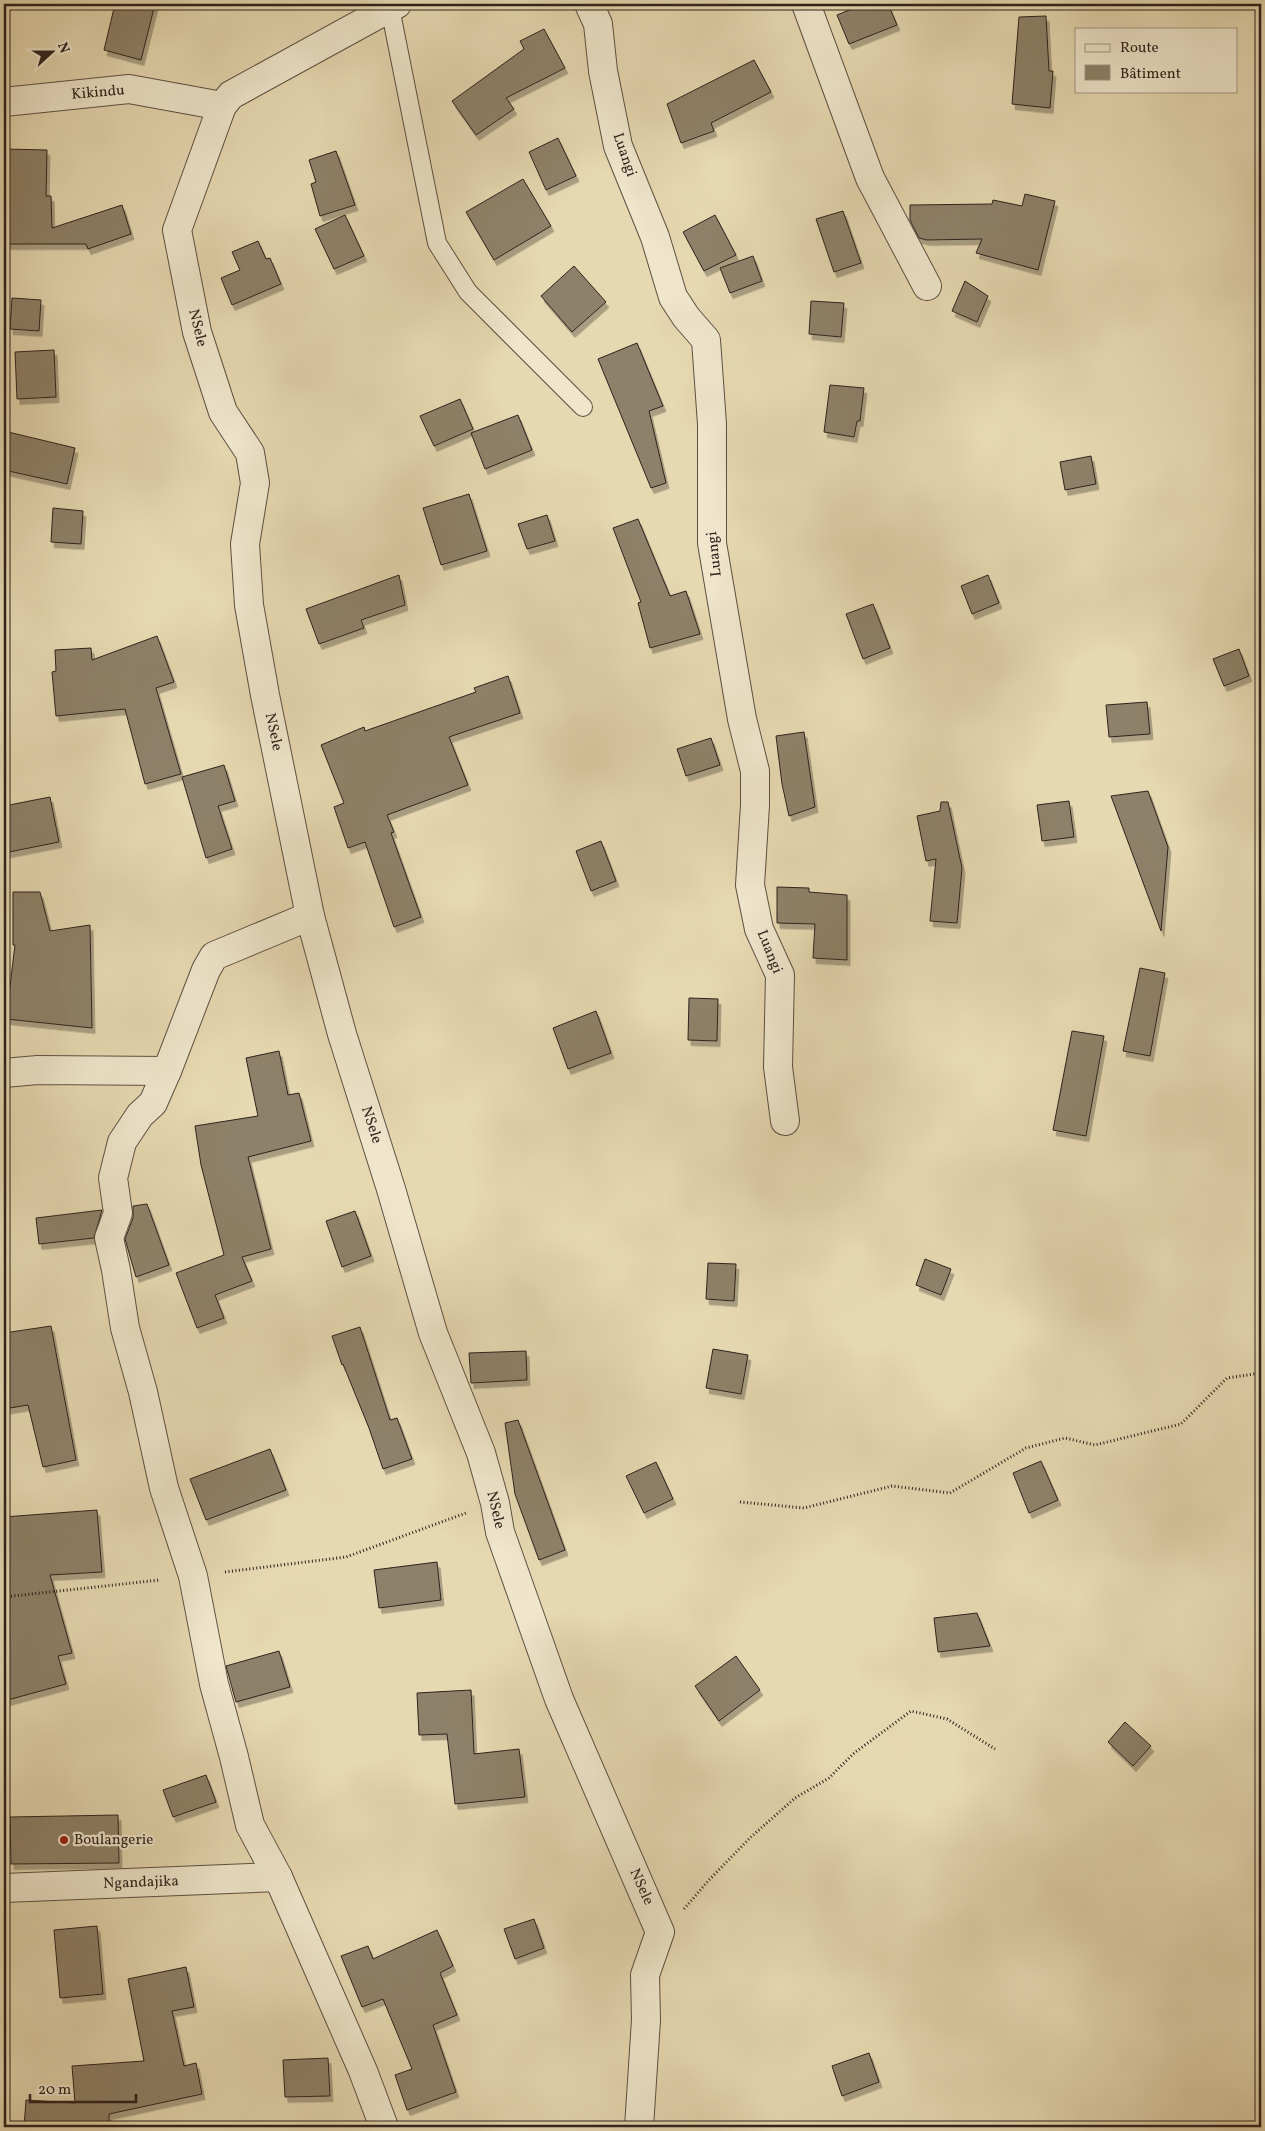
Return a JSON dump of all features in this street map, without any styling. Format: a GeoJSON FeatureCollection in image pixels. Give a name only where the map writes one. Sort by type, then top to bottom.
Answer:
{"type":"FeatureCollection","features":[{"type":"Feature","properties":{"kind":"street","name":"Luangi"},"geometry":{"type":"LineString","coordinates":[[589,4],[598,24],[603,70],[618,146],[656,237],[674,297],[686,318],[706,340],[712,424],[712,544],[742,719],[755,771],[750,885],[759,930],[780,975],[778,1067],[785,1121]]}},
{"type":"Feature","properties":{"kind":"street"},"geometry":{"type":"LineString","coordinates":[[806,4],[870,178],[928,286]]}},
{"type":"Feature","properties":{"kind":"street"},"geometry":{"type":"LineString","coordinates":[[222,106],[231,95],[391,5]]}},
{"type":"Feature","properties":{"kind":"street","name":"Kikindu"},"geometry":{"type":"LineString","coordinates":[[4,102],[129,89],[222,106]]}},
{"type":"Feature","properties":{"kind":"street","name":"NSele"},"geometry":{"type":"LineString","coordinates":[[222,106],[177,230],[197,332],[223,412],[250,453],[255,484],[245,544],[249,605],[265,695],[310,916],[342,1034],[391,1189],[433,1333],[481,1453],[495,1503],[500,1532],[559,1700],[660,1932]]}},
{"type":"Feature","properties":{"kind":"street"},"geometry":{"type":"LineString","coordinates":[[310,916],[214,956],[206,970],[153,1103],[140,1115],[122,1142],[113,1178],[118,1213],[109,1238],[125,1328],[143,1392],[164,1488],[192,1576],[214,1684],[250,1826],[278,1877],[363,2071],[384,2127]]}},
{"type":"Feature","properties":{"kind":"street"},"geometry":{"type":"LineString","coordinates":[[4,1073],[38,1070],[167,1071]]}},
{"type":"Feature","properties":{"kind":"street","name":"Ngandajika"},"geometry":{"type":"LineString","coordinates":[[4,1888],[278,1877]]}},
{"type":"Feature","properties":{"kind":"street"},"geometry":{"type":"LineString","coordinates":[[639,2127],[646,2020],[645,1975],[660,1932]]}},
{"type":"Feature","properties":{"kind":"lane"},"geometry":{"type":"LineString","coordinates":[[391,5],[437,243],[468,292],[583,408]]}},
{"type":"Feature","properties":{"kind":"path"},"geometry":{"type":"LineString","coordinates":[[740,1502],[804,1508],[892,1486],[950,1492],[1026,1448],[1065,1438],[1095,1445],[1182,1424],[1228,1378],[1261,1373]]}},
{"type":"Feature","properties":{"kind":"path"},"geometry":{"type":"LineString","coordinates":[[4,1597],[192,1576],[346,1556],[495,1503]]}},
{"type":"Feature","properties":{"kind":"path"},"geometry":{"type":"LineString","coordinates":[[660,1932],[682,1912],[709,1880],[751,1837],[795,1798],[829,1778],[853,1754],[911,1711],[947,1719],[995,1749]]}},
{"type":"Feature","properties":{"kind":"building"},"geometry":{"type":"Polygon","coordinates":[[[115,4],[155,4],[141,60],[104,50],[115,4]]]}},
{"type":"Feature","properties":{"kind":"building"},"geometry":{"type":"Polygon","coordinates":[[[864,4],[888,4],[897,25],[849,44],[837,15],[864,4]]]}},
{"type":"Feature","properties":{"kind":"building"},"geometry":{"type":"Polygon","coordinates":[[[1046,16],[1049,71],[1053,71],[1050,108],[1012,104],[1019,17],[1046,16]]]}},
{"type":"Feature","properties":{"kind":"building"},"geometry":{"type":"Polygon","coordinates":[[[544,29],[565,68],[506,98],[514,109],[476,135],[452,101],[524,49],[520,41],[544,29]]]}},
{"type":"Feature","properties":{"kind":"building"},"geometry":{"type":"Polygon","coordinates":[[[754,60],[771,92],[711,123],[714,131],[681,143],[667,104],[754,60]]]}},
{"type":"Feature","properties":{"kind":"building"},"geometry":{"type":"Polygon","coordinates":[[[558,138],[576,176],[546,190],[529,152],[558,138]]]}},
{"type":"Feature","properties":{"kind":"building"},"geometry":{"type":"Polygon","coordinates":[[[4,149],[47,150],[46,196],[51,196],[52,228],[122,205],[131,234],[88,249],[86,244],[5,244],[4,149]]]}},
{"type":"Feature","properties":{"kind":"building"},"geometry":{"type":"Polygon","coordinates":[[[336,151],[355,205],[320,216],[311,184],[316,182],[309,160],[336,151]]]}},
{"type":"Feature","properties":{"kind":"building"},"geometry":{"type":"Polygon","coordinates":[[[523,179],[551,226],[494,260],[466,212],[523,179]]]}},
{"type":"Feature","properties":{"kind":"building"},"geometry":{"type":"Polygon","coordinates":[[[1025,194],[1055,201],[1038,270],[976,253],[982,239],[927,240],[919,238],[910,220],[910,205],[992,204],[993,200],[1022,206],[1025,194]]]}},
{"type":"Feature","properties":{"kind":"building"},"geometry":{"type":"Polygon","coordinates":[[[843,211],[861,263],[834,272],[816,219],[843,211]]]}},
{"type":"Feature","properties":{"kind":"building"},"geometry":{"type":"Polygon","coordinates":[[[345,215],[364,256],[334,269],[315,229],[345,215]]]}},
{"type":"Feature","properties":{"kind":"building"},"geometry":{"type":"Polygon","coordinates":[[[715,215],[736,255],[704,271],[683,232],[715,215]]]}},
{"type":"Feature","properties":{"kind":"building"},"geometry":{"type":"Polygon","coordinates":[[[258,241],[266,259],[270,258],[281,284],[232,305],[221,278],[240,270],[232,252],[258,241]]]}},
{"type":"Feature","properties":{"kind":"building"},"geometry":{"type":"Polygon","coordinates":[[[753,256],[762,281],[730,293],[720,268],[753,256]]]}},
{"type":"Feature","properties":{"kind":"building"},"geometry":{"type":"Polygon","coordinates":[[[574,266],[606,302],[572,332],[541,296],[574,266]]]}},
{"type":"Feature","properties":{"kind":"building"},"geometry":{"type":"Polygon","coordinates":[[[965,281],[988,296],[977,322],[952,311],[965,281]]]}},
{"type":"Feature","properties":{"kind":"building"},"geometry":{"type":"Polygon","coordinates":[[[12,298],[41,300],[39,331],[10,329],[12,298]]]}},
{"type":"Feature","properties":{"kind":"building"},"geometry":{"type":"Polygon","coordinates":[[[811,301],[844,303],[841,337],[809,334],[811,301]]]}},
{"type":"Feature","properties":{"kind":"building"},"geometry":{"type":"Polygon","coordinates":[[[637,343],[663,406],[649,411],[666,483],[651,488],[598,359],[637,343]]]}},
{"type":"Feature","properties":{"kind":"building"},"geometry":{"type":"Polygon","coordinates":[[[54,350],[56,397],[17,399],[15,352],[54,350]]]}},
{"type":"Feature","properties":{"kind":"building"},"geometry":{"type":"Polygon","coordinates":[[[830,385],[864,388],[860,421],[857,421],[854,437],[824,432],[830,385]]]}},
{"type":"Feature","properties":{"kind":"building"},"geometry":{"type":"Polygon","coordinates":[[[460,399],[473,429],[434,446],[420,416],[460,399]]]}},
{"type":"Feature","properties":{"kind":"building"},"geometry":{"type":"Polygon","coordinates":[[[518,415],[532,450],[485,469],[471,433],[518,415]]]}},
{"type":"Feature","properties":{"kind":"building"},"geometry":{"type":"Polygon","coordinates":[[[4,431],[75,448],[67,484],[4,470],[4,431]]]}},
{"type":"Feature","properties":{"kind":"building"},"geometry":{"type":"Polygon","coordinates":[[[1091,456],[1096,484],[1065,490],[1060,462],[1091,456]]]}},
{"type":"Feature","properties":{"kind":"building"},"geometry":{"type":"Polygon","coordinates":[[[469,494],[487,551],[441,565],[423,508],[469,494]]]}},
{"type":"Feature","properties":{"kind":"building"},"geometry":{"type":"Polygon","coordinates":[[[53,508],[83,511],[81,544],[51,542],[53,508]]]}},
{"type":"Feature","properties":{"kind":"building"},"geometry":{"type":"Polygon","coordinates":[[[547,515],[555,541],[527,549],[518,524],[547,515]]]}},
{"type":"Feature","properties":{"kind":"building"},"geometry":{"type":"Polygon","coordinates":[[[638,519],[670,596],[686,591],[700,634],[650,648],[638,603],[641,602],[613,528],[638,519]]]}},
{"type":"Feature","properties":{"kind":"building"},"geometry":{"type":"Polygon","coordinates":[[[399,575],[405,605],[361,620],[364,628],[319,644],[306,609],[399,575]]]}},
{"type":"Feature","properties":{"kind":"building"},"geometry":{"type":"Polygon","coordinates":[[[988,575],[999,603],[972,614],[961,586],[988,575]]]}},
{"type":"Feature","properties":{"kind":"building"},"geometry":{"type":"Polygon","coordinates":[[[873,604],[890,648],[863,659],[846,614],[873,604]]]}},
{"type":"Feature","properties":{"kind":"building"},"geometry":{"type":"Polygon","coordinates":[[[157,636],[174,682],[156,688],[181,774],[145,784],[125,709],[56,716],[52,672],[56,671],[55,650],[91,648],[92,660],[157,636]]]}},
{"type":"Feature","properties":{"kind":"building"},"geometry":{"type":"Polygon","coordinates":[[[1239,649],[1249,676],[1224,686],[1213,659],[1239,649]]]}},
{"type":"Feature","properties":{"kind":"building"},"geometry":{"type":"Polygon","coordinates":[[[508,676],[520,713],[449,737],[468,785],[387,815],[394,832],[391,833],[421,917],[394,927],[365,842],[348,848],[334,807],[344,803],[321,745],[364,727],[365,731],[476,692],[474,688],[508,676]]]}},
{"type":"Feature","properties":{"kind":"building"},"geometry":{"type":"Polygon","coordinates":[[[1147,702],[1150,734],[1109,737],[1106,705],[1147,702]]]}},
{"type":"Feature","properties":{"kind":"building"},"geometry":{"type":"Polygon","coordinates":[[[804,732],[815,807],[789,816],[782,784],[776,736],[804,732]]]}},
{"type":"Feature","properties":{"kind":"building"},"geometry":{"type":"Polygon","coordinates":[[[711,738],[720,765],[686,776],[677,749],[711,738]]]}},
{"type":"Feature","properties":{"kind":"building"},"geometry":{"type":"Polygon","coordinates":[[[224,765],[235,801],[218,806],[232,849],[206,858],[182,777],[224,765]]]}},
{"type":"Feature","properties":{"kind":"building"},"geometry":{"type":"Polygon","coordinates":[[[1148,791],[1168,847],[1161,931],[1111,796],[1148,791]]]}},
{"type":"Feature","properties":{"kind":"building"},"geometry":{"type":"Polygon","coordinates":[[[50,797],[59,842],[4,853],[4,806],[50,797]]]}},
{"type":"Feature","properties":{"kind":"building"},"geometry":{"type":"Polygon","coordinates":[[[1069,801],[1074,837],[1042,841],[1037,805],[1069,801]]]}},
{"type":"Feature","properties":{"kind":"building"},"geometry":{"type":"Polygon","coordinates":[[[941,802],[948,802],[962,868],[957,923],[930,921],[936,859],[926,861],[917,816],[940,811],[941,802]]]}},
{"type":"Feature","properties":{"kind":"building"},"geometry":{"type":"Polygon","coordinates":[[[601,841],[616,881],[591,891],[576,851],[601,841]]]}},
{"type":"Feature","properties":{"kind":"building"},"geometry":{"type":"Polygon","coordinates":[[[777,887],[809,888],[809,892],[847,895],[847,960],[813,958],[815,924],[777,923],[777,887]]]}},
{"type":"Feature","properties":{"kind":"building"},"geometry":{"type":"Polygon","coordinates":[[[13,892],[40,892],[50,931],[90,925],[92,1028],[6,1019],[15,945],[13,945],[13,892]]]}},
{"type":"Feature","properties":{"kind":"building"},"geometry":{"type":"Polygon","coordinates":[[[1140,968],[1165,973],[1150,1056],[1123,1051],[1140,968]]]}},
{"type":"Feature","properties":{"kind":"building"},"geometry":{"type":"Polygon","coordinates":[[[689,998],[718,999],[717,1041],[688,1040],[689,998]]]}},
{"type":"Feature","properties":{"kind":"building"},"geometry":{"type":"Polygon","coordinates":[[[596,1011],[611,1053],[568,1069],[553,1028],[596,1011]]]}},
{"type":"Feature","properties":{"kind":"building"},"geometry":{"type":"Polygon","coordinates":[[[1072,1031],[1104,1036],[1086,1136],[1053,1130],[1072,1031]]]}},
{"type":"Feature","properties":{"kind":"building"},"geometry":{"type":"Polygon","coordinates":[[[279,1051],[288,1095],[299,1093],[311,1141],[248,1157],[271,1249],[242,1257],[252,1281],[215,1295],[224,1318],[197,1328],[176,1273],[224,1255],[201,1165],[195,1126],[258,1116],[246,1058],[279,1051]]]}},
{"type":"Feature","properties":{"kind":"building"},"geometry":{"type":"Polygon","coordinates":[[[147,1204],[169,1265],[136,1277],[125,1239],[133,1218],[133,1206],[147,1204]]]}},
{"type":"Feature","properties":{"kind":"building"},"geometry":{"type":"Polygon","coordinates":[[[102,1210],[94,1238],[39,1244],[36,1218],[102,1210]]]}},
{"type":"Feature","properties":{"kind":"building"},"geometry":{"type":"Polygon","coordinates":[[[355,1211],[371,1256],[342,1267],[326,1221],[355,1211]]]}},
{"type":"Feature","properties":{"kind":"building"},"geometry":{"type":"Polygon","coordinates":[[[925,1259],[951,1269],[941,1295],[916,1285],[925,1259]]]}},
{"type":"Feature","properties":{"kind":"building"},"geometry":{"type":"Polygon","coordinates":[[[708,1263],[736,1264],[734,1301],[706,1299],[708,1263]]]}},
{"type":"Feature","properties":{"kind":"building"},"geometry":{"type":"Polygon","coordinates":[[[51,1326],[76,1460],[43,1467],[28,1405],[4,1409],[4,1333],[51,1326]]]}},
{"type":"Feature","properties":{"kind":"building"},"geometry":{"type":"Polygon","coordinates":[[[360,1327],[390,1420],[397,1418],[412,1459],[383,1469],[369,1428],[342,1365],[332,1336],[360,1327]]]}},
{"type":"Feature","properties":{"kind":"building"},"geometry":{"type":"Polygon","coordinates":[[[713,1349],[748,1355],[741,1394],[706,1388],[713,1349]]]}},
{"type":"Feature","properties":{"kind":"building"},"geometry":{"type":"Polygon","coordinates":[[[526,1351],[527,1380],[471,1383],[469,1353],[526,1351]]]}},
{"type":"Feature","properties":{"kind":"building"},"geometry":{"type":"Polygon","coordinates":[[[518,1420],[565,1550],[539,1560],[515,1494],[505,1423],[518,1420]]]}},
{"type":"Feature","properties":{"kind":"building"},"geometry":{"type":"Polygon","coordinates":[[[270,1449],[286,1490],[206,1520],[190,1479],[270,1449]]]}},
{"type":"Feature","properties":{"kind":"building"},"geometry":{"type":"Polygon","coordinates":[[[1041,1461],[1058,1500],[1029,1513],[1013,1473],[1041,1461]]]}},
{"type":"Feature","properties":{"kind":"building"},"geometry":{"type":"Polygon","coordinates":[[[656,1462],[673,1499],[644,1513],[626,1476],[656,1462]]]}},
{"type":"Feature","properties":{"kind":"building"},"geometry":{"type":"Polygon","coordinates":[[[97,1510],[102,1572],[50,1575],[72,1653],[58,1656],[66,1684],[4,1701],[4,1517],[97,1510]]]}},
{"type":"Feature","properties":{"kind":"building"},"geometry":{"type":"Polygon","coordinates":[[[437,1562],[441,1600],[379,1608],[374,1570],[437,1562]]]}},
{"type":"Feature","properties":{"kind":"building"},"geometry":{"type":"Polygon","coordinates":[[[977,1613],[990,1646],[938,1652],[934,1618],[977,1613]]]}},
{"type":"Feature","properties":{"kind":"building"},"geometry":{"type":"Polygon","coordinates":[[[279,1651],[290,1687],[236,1702],[226,1666],[279,1651]]]}},
{"type":"Feature","properties":{"kind":"building"},"geometry":{"type":"Polygon","coordinates":[[[736,1656],[760,1690],[719,1721],[695,1686],[736,1656]]]}},
{"type":"Feature","properties":{"kind":"building"},"geometry":{"type":"Polygon","coordinates":[[[471,1690],[474,1754],[519,1749],[525,1797],[455,1804],[447,1734],[419,1735],[417,1693],[471,1690]]]}},
{"type":"Feature","properties":{"kind":"building"},"geometry":{"type":"Polygon","coordinates":[[[1125,1722],[1151,1746],[1133,1766],[1108,1742],[1125,1722]]]}},
{"type":"Feature","properties":{"kind":"building"},"geometry":{"type":"Polygon","coordinates":[[[206,1775],[216,1802],[173,1817],[163,1790],[206,1775]]]}},
{"type":"Feature","properties":{"kind":"building","name":"Boulangerie"},"geometry":{"type":"Polygon","coordinates":[[[118,1815],[119,1863],[11,1864],[10,1817],[118,1815]]]}},
{"type":"Feature","properties":{"kind":"building"},"geometry":{"type":"Polygon","coordinates":[[[534,1919],[544,1948],[515,1959],[504,1929],[534,1919]]]}},
{"type":"Feature","properties":{"kind":"building"},"geometry":{"type":"Polygon","coordinates":[[[97,1926],[103,1994],[60,1998],[54,1930],[97,1926]]]}},
{"type":"Feature","properties":{"kind":"building"},"geometry":{"type":"Polygon","coordinates":[[[437,1930],[453,1966],[440,1973],[457,2015],[433,2025],[456,2092],[407,2110],[395,2075],[412,2069],[383,1999],[362,2007],[341,1956],[368,1946],[373,1959],[437,1930]]]}},
{"type":"Feature","properties":{"kind":"building"},"geometry":{"type":"Polygon","coordinates":[[[186,1967],[194,2007],[172,2011],[184,2066],[196,2063],[202,2094],[109,2114],[109,2127],[24,2127],[26,2100],[75,2103],[72,2066],[144,2061],[128,1979],[186,1967]]]}},
{"type":"Feature","properties":{"kind":"building"},"geometry":{"type":"Polygon","coordinates":[[[869,2053],[879,2082],[842,2096],[832,2066],[869,2053]]]}},
{"type":"Feature","properties":{"kind":"building"},"geometry":{"type":"Polygon","coordinates":[[[328,2058],[330,2096],[285,2097],[283,2060],[328,2058]]]}},
{"type":"Feature","properties":{"kind":"place","name":"Boulangerie"},"geometry":{"type":"Point","coordinates":[64,1840]}}]}
